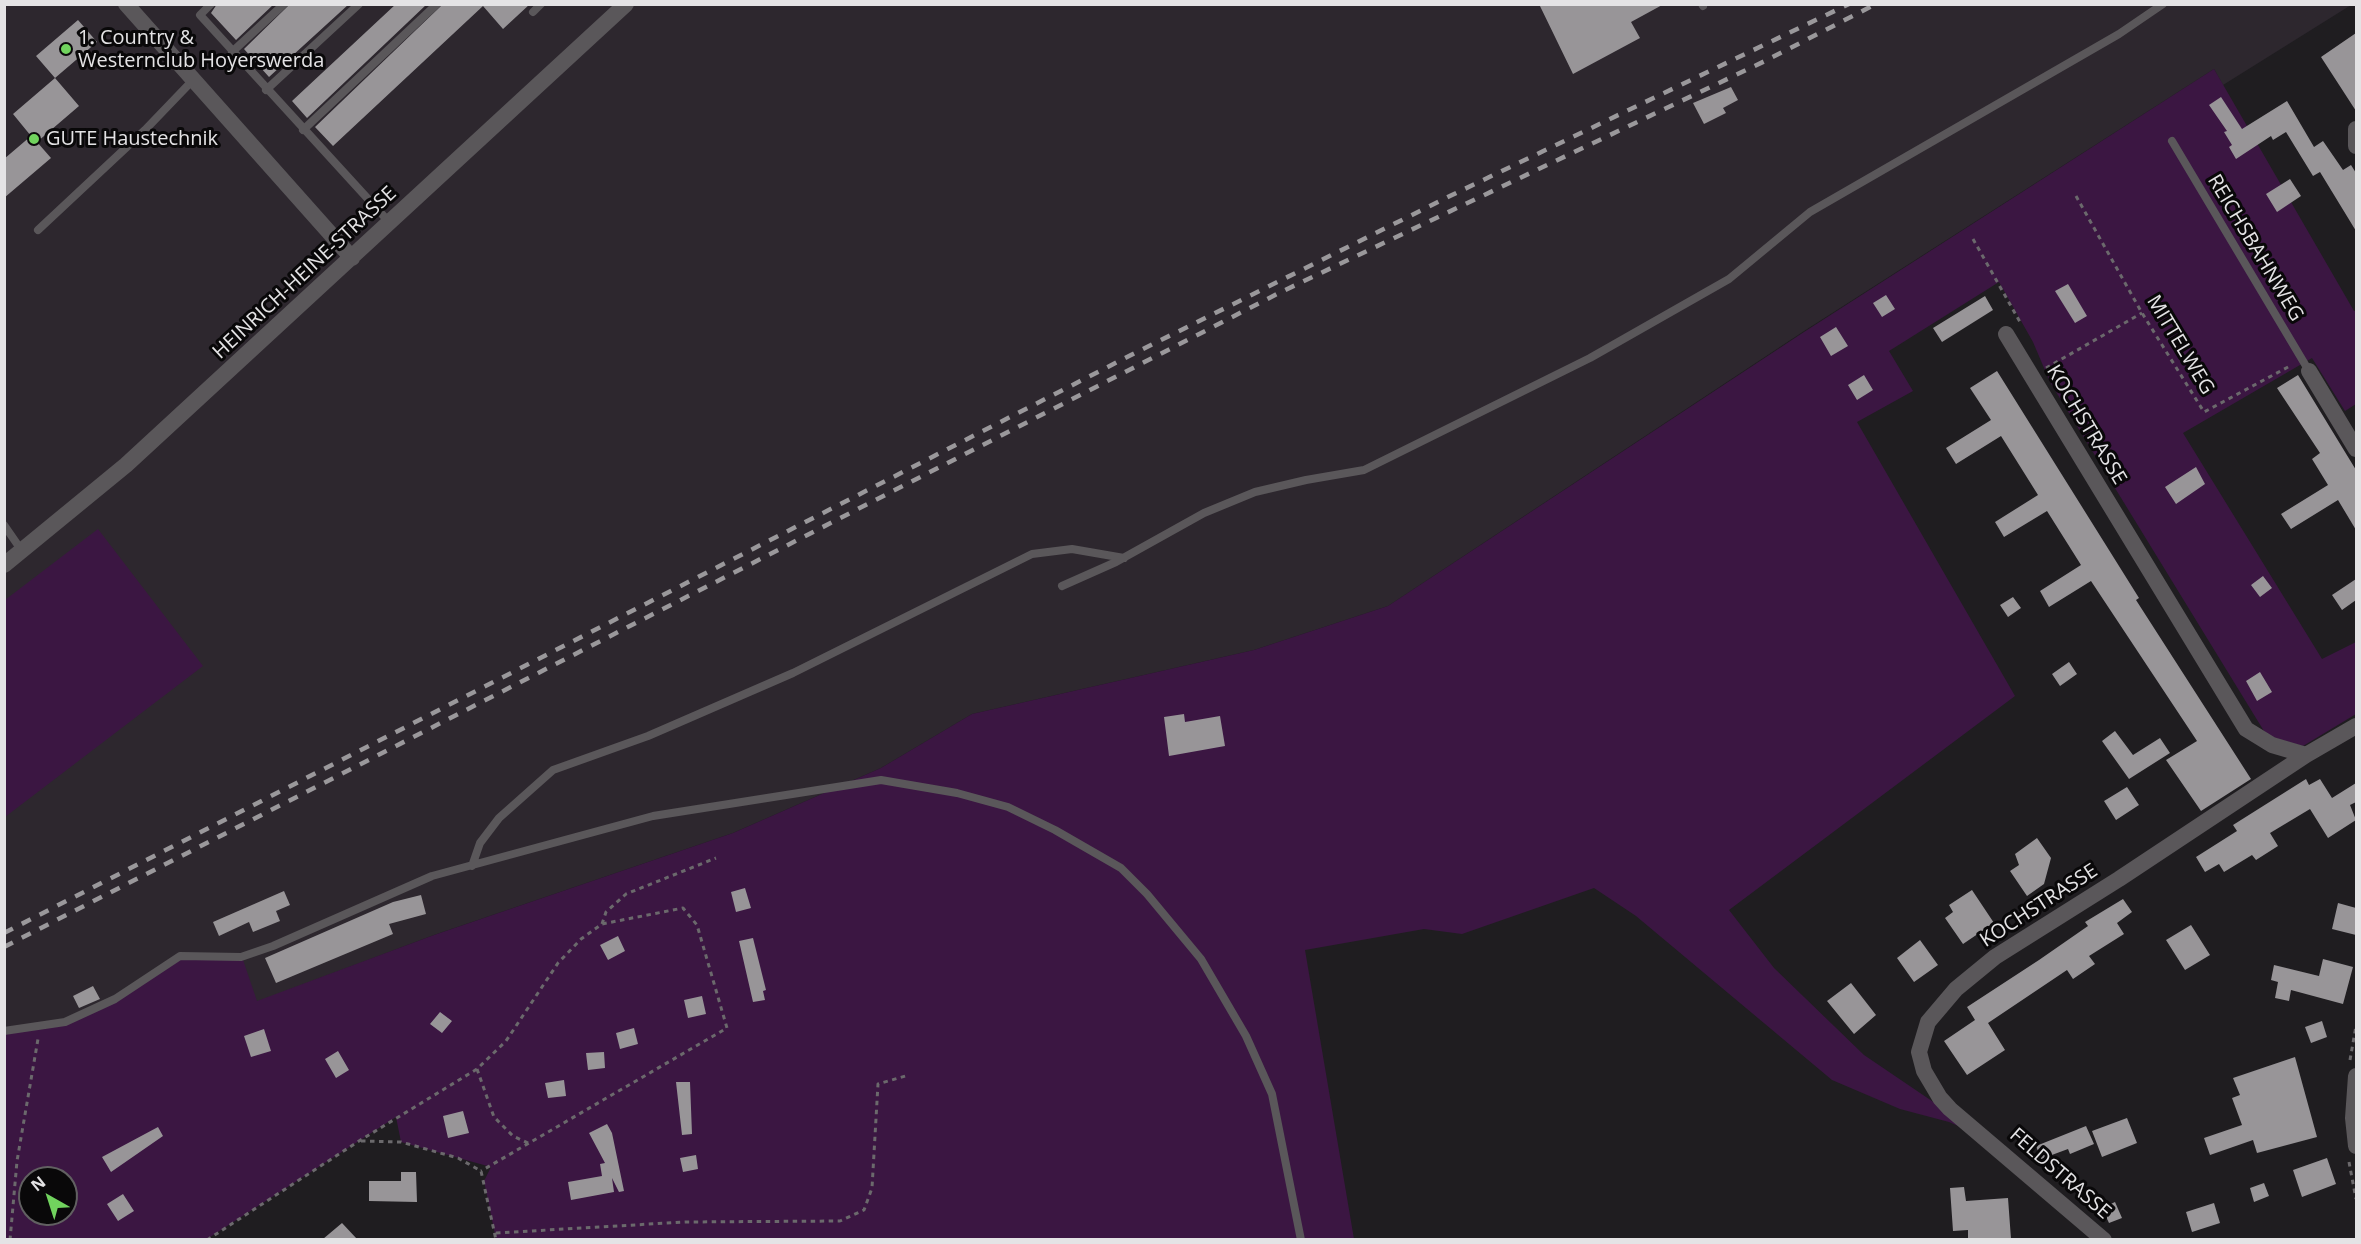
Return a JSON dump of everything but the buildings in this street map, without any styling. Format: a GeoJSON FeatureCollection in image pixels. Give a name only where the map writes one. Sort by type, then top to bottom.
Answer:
{"type":"FeatureCollection","features":[{"type":"Feature","properties":{"kind":"street","name":"HEINRICH-HEINE-STRASSE"},"geometry":{"type":"LineString","coordinates":[[4,565],[126,465],[390,223],[621,6]]}},
{"type":"Feature","properties":{"kind":"street"},"geometry":{"type":"LineString","coordinates":[[134,7],[193,80],[352,258]]}},
{"type":"Feature","properties":{"kind":"street"},"geometry":{"type":"LineString","coordinates":[[2356,129],[2356,146]]}},
{"type":"Feature","properties":{"kind":"street","name":"KOCHSTRASSE"},"geometry":{"type":"LineString","coordinates":[[2006,334],[2246,729],[2272,745],[2306,755]]}},
{"type":"Feature","properties":{"kind":"street"},"geometry":{"type":"LineString","coordinates":[[2305,366],[2356,449]]}},
{"type":"Feature","properties":{"kind":"street","name":"KOCHSTRASSE"},"geometry":{"type":"LineString","coordinates":[[1989,1140],[1950,1109],[1924,1071],[1919,1052],[1928,1022],[1956,989],[1995,957],[2120,879],[2306,755],[2356,726]]}},
{"type":"Feature","properties":{"kind":"street"},"geometry":{"type":"LineString","coordinates":[[2356,1076],[2353,1118],[2356,1146]]}},
{"type":"Feature","properties":{"kind":"street","name":"FELDSTRASSE"},"geometry":{"type":"LineString","coordinates":[[1989,1140],[2104,1239]]}},
{"type":"Feature","properties":{"kind":"lane"},"geometry":{"type":"LineString","coordinates":[[211,4],[200,15],[266,90],[390,223]]}},
{"type":"Feature","properties":{"kind":"lane"},"geometry":{"type":"LineString","coordinates":[[232,52],[284,4]]}},
{"type":"Feature","properties":{"kind":"lane"},"geometry":{"type":"LineString","coordinates":[[266,90],[359,4]]}},
{"type":"Feature","properties":{"kind":"lane"},"geometry":{"type":"LineString","coordinates":[[303,130],[437,4]]}},
{"type":"Feature","properties":{"kind":"lane"},"geometry":{"type":"LineString","coordinates":[[533,12],[541,4]]}},
{"type":"Feature","properties":{"kind":"lane"},"geometry":{"type":"LineString","coordinates":[[1062,586],[1124,558],[1204,513],[1255,492],[1306,480],[1364,471],[1590,358],[1729,279],[1810,212],[2119,34],[2163,4]]}},
{"type":"Feature","properties":{"kind":"lane"},"geometry":{"type":"LineString","coordinates":[[39,230],[145,130],[193,80]]}},
{"type":"Feature","properties":{"kind":"lane","name":"REICHSBAHNWEG"},"geometry":{"type":"LineString","coordinates":[[2172,141],[2305,366]]}},
{"type":"Feature","properties":{"kind":"lane"},"geometry":{"type":"LineString","coordinates":[[4,525],[22,552]]}},
{"type":"Feature","properties":{"kind":"lane"},"geometry":{"type":"LineString","coordinates":[[472,866],[480,843],[499,819],[553,770],[648,736],[794,673],[1032,554],[1072,549],[1124,558]]}},
{"type":"Feature","properties":{"kind":"lane"},"geometry":{"type":"LineString","coordinates":[[4,1031],[65,1022],[115,999],[180,956],[241,957],[273,946],[432,876],[653,816],[881,780],[957,793],[1008,807],[1055,830],[1121,868],[1161,910],[1201,959],[1246,1036],[1272,1094],[1301,1239]]}},
{"type":"Feature","properties":{"kind":"path","name":"MITTELWEG"},"geometry":{"type":"LineString","coordinates":[[2076,196],[2142,313],[2204,412],[2305,366]]}},
{"type":"Feature","properties":{"kind":"path"},"geometry":{"type":"LineString","coordinates":[[1973,238],[2023,328]]}},
{"type":"Feature","properties":{"kind":"path"},"geometry":{"type":"LineString","coordinates":[[2032,376],[2142,313]]}},
{"type":"Feature","properties":{"kind":"path"},"geometry":{"type":"LineString","coordinates":[[602,924],[606,912],[626,894],[716,858]]}},
{"type":"Feature","properties":{"kind":"path"},"geometry":{"type":"LineString","coordinates":[[207,1239],[359,1141],[477,1069],[506,1041],[558,963],[581,939],[602,924],[683,908],[697,925],[727,1028],[480,1171]]}},
{"type":"Feature","properties":{"kind":"path"},"geometry":{"type":"LineString","coordinates":[[10,1239],[17,1161],[39,1026]]}},
{"type":"Feature","properties":{"kind":"path"},"geometry":{"type":"LineString","coordinates":[[477,1069],[494,1117],[513,1136],[530,1144]]}},
{"type":"Feature","properties":{"kind":"path"},"geometry":{"type":"LineString","coordinates":[[496,1233],[685,1222],[840,1221],[864,1210],[872,1188],[878,1084],[909,1076]]}},
{"type":"Feature","properties":{"kind":"path"},"geometry":{"type":"LineString","coordinates":[[359,1141],[401,1142],[458,1158],[480,1171],[496,1239]]}},
{"type":"Feature","properties":{"kind":"shaded area"},"geometry":{"type":"Polygon","coordinates":[[[4,5],[2351,5],[2223,85],[2214,69],[1804,331],[1388,606],[1254,650],[972,714],[881,768],[733,833],[434,935],[257,1002],[115,999],[65,1022],[5,1031],[4,5]]]}},
{"type":"Feature","properties":{"kind":"shaded area"},"geometry":{"type":"Polygon","coordinates":[[[2214,69],[2356,311],[2356,404],[2345,411],[2312,358],[2183,433],[2322,659],[2356,642],[2356,714],[2303,746],[2267,736],[2050,382],[2033,342],[1999,282],[1889,351],[1913,391],[1857,422],[2015,696],[1729,910],[1774,968],[1864,1055],[1988,1139],[1949,1122],[1900,1109],[1832,1080],[1636,916],[1594,888],[1462,934],[1424,929],[1305,950],[1354,1239],[496,1239],[484,1181],[491,1167],[401,1142],[396,1117],[207,1239],[5,1239],[4,1031],[65,1022],[115,999],[180,956],[242,957],[257,1001],[434,935],[733,833],[881,768],[972,714],[1254,650],[1388,606],[1804,332],[2214,69]]]}},
{"type":"Feature","properties":{"kind":"shaded area"},"geometry":{"type":"Polygon","coordinates":[[[98,529],[203,666],[5,817],[5,600],[98,529]]]}},
{"type":"Feature","properties":{"kind":"railway"},"geometry":{"type":"LineString","coordinates":[[4,933],[1131,355],[1452,195],[1849,4]]}},
{"type":"Feature","properties":{"kind":"railway"},"geometry":{"type":"LineString","coordinates":[[4,947],[1281,292],[1765,61],[1876,4]]}},
{"type":"Feature","properties":{"kind":"place","name":"1. Country & Westernclub Hoyerswerda"},"geometry":{"type":"Point","coordinates":[66,49]}},
{"type":"Feature","properties":{"kind":"place","name":"GUTE Haustechnik"},"geometry":{"type":"Point","coordinates":[34,139]}}]}
